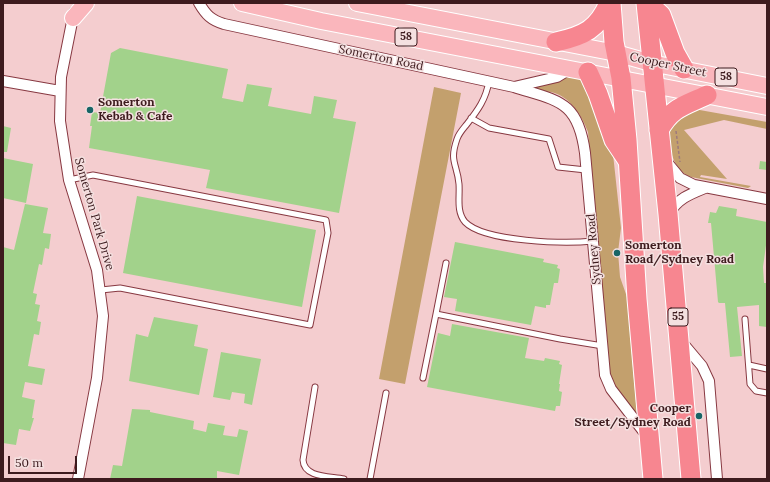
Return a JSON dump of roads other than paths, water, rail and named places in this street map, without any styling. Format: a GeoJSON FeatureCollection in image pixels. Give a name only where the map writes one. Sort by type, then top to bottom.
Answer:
{"type":"FeatureCollection","features":[{"type":"Feature","properties":{"kind":"highway"},"geometry":{"type":"LineString","coordinates":[[556,42],[578,37],[591,29],[602,18],[610,3]]}},
{"type":"Feature","properties":{"kind":"highway"},"geometry":{"type":"LineString","coordinates":[[610,3],[616,53],[622,78],[637,299],[653,479]]}},
{"type":"Feature","properties":{"kind":"highway"},"geometry":{"type":"LineString","coordinates":[[647,3],[661,15],[675,53],[684,70]]}},
{"type":"Feature","properties":{"kind":"highway","name":"55"},"geometry":{"type":"LineString","coordinates":[[647,3],[654,84],[667,128],[661,155],[680,340],[691,479]]}},
{"type":"Feature","properties":{"kind":"highway"},"geometry":{"type":"LineString","coordinates":[[588,72],[598,94],[614,140],[629,164]]}},
{"type":"Feature","properties":{"kind":"highway"},"geometry":{"type":"LineString","coordinates":[[667,128],[667,116],[707,95]]}},
{"type":"Feature","properties":{"kind":"main road"},"geometry":{"type":"LineString","coordinates":[[74,10],[86,3]]}},
{"type":"Feature","properties":{"kind":"main road","name":"Somerton Road"},"geometry":{"type":"LineString","coordinates":[[242,3],[321,21],[622,78]]}},
{"type":"Feature","properties":{"kind":"main road","name":"58"},"geometry":{"type":"LineString","coordinates":[[357,3],[375,5],[616,53]]}},
{"type":"Feature","properties":{"kind":"main road","name":"Cooper Street"},"geometry":{"type":"LineString","coordinates":[[616,53],[651,63],[767,86]]}},
{"type":"Feature","properties":{"kind":"main road","name":"Cooper Street"},"geometry":{"type":"LineString","coordinates":[[622,78],[767,107]]}},
{"type":"Feature","properties":{"kind":"street","name":"Somerton Road"},"geometry":{"type":"LineString","coordinates":[[199,3],[205,14],[212,20],[224,24],[514,87],[557,77],[570,68]]}},
{"type":"Feature","properties":{"kind":"street","name":"Somerton Park Drive"},"geometry":{"type":"LineString","coordinates":[[74,10],[60,91],[60,121],[69,180],[91,245],[101,290],[103,316],[102,344],[98,378],[78,479]]}},
{"type":"Feature","properties":{"kind":"street"},"geometry":{"type":"LineString","coordinates":[[3,81],[60,91]]}},
{"type":"Feature","properties":{"kind":"street","name":"Sydney Road"},"geometry":{"type":"LineString","coordinates":[[514,87],[550,98],[567,108],[574,116],[583,137],[605,375],[611,389],[649,439]]}},
{"type":"Feature","properties":{"kind":"street"},"geometry":{"type":"LineString","coordinates":[[661,155],[680,178],[705,188],[767,199]]}},
{"type":"Feature","properties":{"kind":"street"},"geometry":{"type":"LineString","coordinates":[[668,214],[672,208],[686,196],[705,188]]}},
{"type":"Feature","properties":{"kind":"street"},"geometry":{"type":"LineString","coordinates":[[680,340],[702,366],[709,380],[717,479]]}},
{"type":"Feature","properties":{"kind":"lane"},"geometry":{"type":"LineString","coordinates":[[489,81],[485,98],[458,136],[453,156],[459,182],[460,213],[466,222],[483,232],[525,240],[571,243],[593,241]]}},
{"type":"Feature","properties":{"kind":"lane"},"geometry":{"type":"LineString","coordinates":[[471,118],[489,128],[549,139],[558,167],[586,170]]}},
{"type":"Feature","properties":{"kind":"lane"},"geometry":{"type":"LineString","coordinates":[[69,180],[93,175],[326,220],[328,233],[310,324],[120,288],[101,290]]}},
{"type":"Feature","properties":{"kind":"lane"},"geometry":{"type":"LineString","coordinates":[[424,378],[446,263]]}},
{"type":"Feature","properties":{"kind":"lane"},"geometry":{"type":"LineString","coordinates":[[436,314],[602,346]]}},
{"type":"Feature","properties":{"kind":"lane"},"geometry":{"type":"LineString","coordinates":[[745,319],[750,380],[753,388],[767,393]]}},
{"type":"Feature","properties":{"kind":"lane"},"geometry":{"type":"LineString","coordinates":[[749,365],[767,368]]}},
{"type":"Feature","properties":{"kind":"lane"},"geometry":{"type":"LineString","coordinates":[[316,387],[303,466],[310,473],[344,479]]}},
{"type":"Feature","properties":{"kind":"lane"},"geometry":{"type":"LineString","coordinates":[[370,479],[386,393]]}},
{"type":"Feature","properties":{"kind":"place","name":"Somerton Kebab & Cafe"},"geometry":{"type":"Point","coordinates":[90,110]}},
{"type":"Feature","properties":{"kind":"place","name":"Somerton Road/Sydney Road"},"geometry":{"type":"Point","coordinates":[617,253]}},
{"type":"Feature","properties":{"kind":"place","name":"Cooper Street/Sydney Road"},"geometry":{"type":"Point","coordinates":[699,416]}}]}
